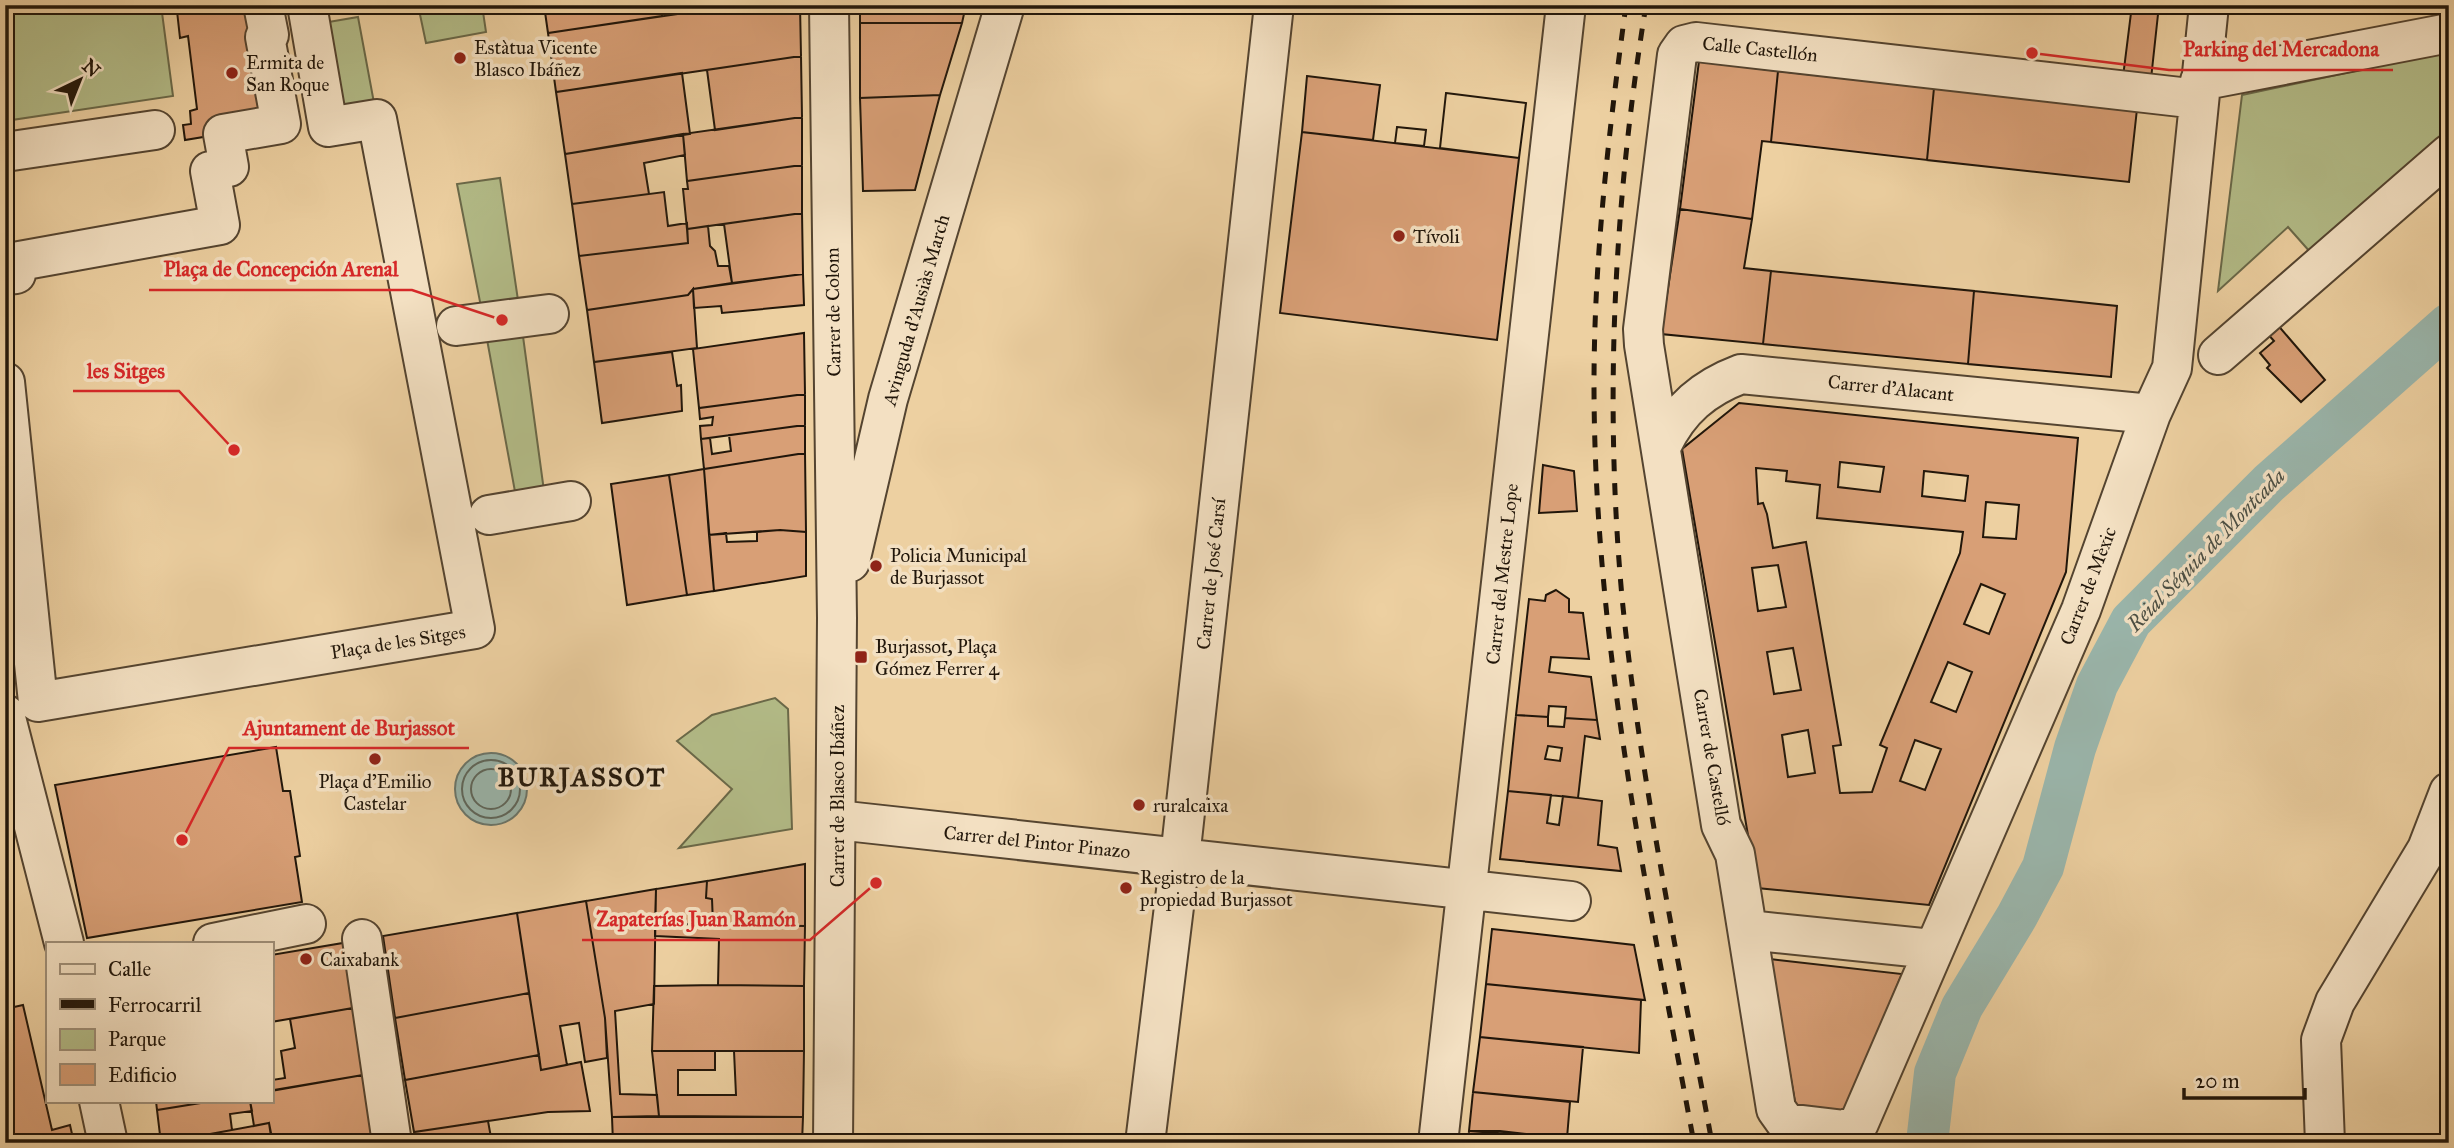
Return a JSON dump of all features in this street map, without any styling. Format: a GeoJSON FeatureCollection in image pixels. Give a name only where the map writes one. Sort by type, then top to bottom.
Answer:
{"type":"FeatureCollection","features":[{"type":"Feature","properties":{"kind":"street"},"geometry":{"type":"LineString","coordinates":[[5,275],[16,274],[15,262],[220,225],[210,170],[229,167],[223,134],[281,124],[265,37],[269,35],[263,5]]}},
{"type":"Feature","properties":{"kind":"street","name":"Plaça de les Sitges"},"geometry":{"type":"LineString","coordinates":[[5,382],[38,702],[475,629],[377,119],[328,127],[307,5]]}},
{"type":"Feature","properties":{"kind":"street","name":"Carrer de Colom"},"geometry":{"type":"LineString","coordinates":[[829,5],[837,618]]}},
{"type":"Feature","properties":{"kind":"street","name":"Avinguda d'Ausiàs March"},"geometry":{"type":"LineString","coordinates":[[837,618],[888,399],[1005,5]]}},
{"type":"Feature","properties":{"kind":"street","name":"Carrer de José Carsí"},"geometry":{"type":"LineString","coordinates":[[1145,1143],[1180,858],[1274,5]]}},
{"type":"Feature","properties":{"kind":"street","name":"Carrer del Mestre Lope"},"geometry":{"type":"LineString","coordinates":[[1438,1143],[1566,5]]}},
{"type":"Feature","properties":{"kind":"street","name":"Carrer de Mèxic"},"geometry":{"type":"LineString","coordinates":[[1845,1130],[1855,1127],[1861,1118],[2081,610],[2151,414],[2172,368],[2209,5]]}},
{"type":"Feature","properties":{"kind":"street"},"geometry":{"type":"LineString","coordinates":[[2199,90],[2449,33]]}},
{"type":"Feature","properties":{"kind":"street","name":"Calle Castellón"},"geometry":{"type":"LineString","coordinates":[[1662,445],[1643,329],[1676,55],[1684,45],[1696,42],[2199,90]]}},
{"type":"Feature","properties":{"kind":"street"},"geometry":{"type":"LineString","coordinates":[[5,152],[155,130]]}},
{"type":"Feature","properties":{"kind":"street"},"geometry":{"type":"LineString","coordinates":[[2218,355],[2449,154]]}},
{"type":"Feature","properties":{"kind":"street"},"geometry":{"type":"LineString","coordinates":[[456,326],[549,314]]}},
{"type":"Feature","properties":{"kind":"street","name":"Carrer d'Alacant"},"geometry":{"type":"LineString","coordinates":[[1662,445],[1673,422],[1693,401],[1715,384],[1741,374],[2151,414]]}},
{"type":"Feature","properties":{"kind":"street","name":"Carrer de Castelló"},"geometry":{"type":"LineString","coordinates":[[1662,445],[1721,825],[1735,854],[1776,1109],[1786,1123],[1797,1127],[1845,1130]]}},
{"type":"Feature","properties":{"kind":"street"},"geometry":{"type":"LineString","coordinates":[[489,515],[571,501]]}},
{"type":"Feature","properties":{"kind":"street","name":"Carrer de Blasco Ibáñez"},"geometry":{"type":"LineString","coordinates":[[833,1143],[837,618]]}},
{"type":"Feature","properties":{"kind":"street"},"geometry":{"type":"LineString","coordinates":[[5,714],[64,942]]}},
{"type":"Feature","properties":{"kind":"street"},"geometry":{"type":"LineString","coordinates":[[2325,1143],[2321,1040],[2335,1002],[2427,849],[2449,792]]}},
{"type":"Feature","properties":{"kind":"street","name":"Carrer del Pintor Pinazo"},"geometry":{"type":"LineString","coordinates":[[837,820],[1572,901]]}},
{"type":"Feature","properties":{"kind":"street"},"geometry":{"type":"LineString","coordinates":[[218,942],[306,924]]}},
{"type":"Feature","properties":{"kind":"street"},"geometry":{"type":"LineString","coordinates":[[1748,930],[1932,949]]}},
{"type":"Feature","properties":{"kind":"street"},"geometry":{"type":"LineString","coordinates":[[362,939],[392,1143]]}},
{"type":"Feature","properties":{"kind":"street"},"geometry":{"type":"LineString","coordinates":[[99,1102],[108,1143]]}},
{"type":"Feature","properties":{"kind":"green space"},"geometry":{"type":"Polygon","coordinates":[[[5,5],[161,5],[173,96],[5,121],[5,5]]]}},
{"type":"Feature","properties":{"kind":"green space"},"geometry":{"type":"Polygon","coordinates":[[[418,5],[482,5],[486,32],[426,43],[418,5]]]}},
{"type":"Feature","properties":{"kind":"green space"},"geometry":{"type":"Polygon","coordinates":[[[358,17],[377,119],[328,127],[311,25],[358,17]]]}},
{"type":"Feature","properties":{"kind":"green space"},"geometry":{"type":"Polygon","coordinates":[[[2449,51],[2449,132],[2311,253],[2288,227],[2218,291],[2242,95],[2449,51]]]}},
{"type":"Feature","properties":{"kind":"green space"},"geometry":{"type":"Polygon","coordinates":[[[500,178],[519,307],[482,312],[457,184],[500,178]]]}},
{"type":"Feature","properties":{"kind":"green space"},"geometry":{"type":"Polygon","coordinates":[[[522,329],[544,491],[516,497],[486,334],[522,329]]]}},
{"type":"Feature","properties":{"kind":"green space"},"geometry":{"type":"Polygon","coordinates":[[[775,698],[788,709],[792,829],[679,848],[732,789],[677,741],[712,715],[775,698]]]}},
{"type":"Feature","properties":{"kind":"water"},"geometry":{"type":"Polygon","coordinates":[[[491,753],[511,759],[521,769],[527,789],[521,809],[511,819],[491,825],[471,819],[461,809],[455,789],[461,769],[471,759],[491,753]]]}},
{"type":"Feature","properties":{"kind":"building","name":"Ermita de San Roque"},"geometry":{"type":"Polygon","coordinates":[[[194,5],[263,5],[281,124],[185,140],[183,125],[191,124],[190,111],[197,109],[188,36],[180,38],[177,11],[194,5]]]}},
{"type":"Feature","properties":{"kind":"building"},"geometry":{"type":"Polygon","coordinates":[[[544,5],[662,5],[662,16],[548,33],[544,5]]]}},
{"type":"Feature","properties":{"kind":"building"},"geometry":{"type":"Polygon","coordinates":[[[739,5],[800,5],[801,56],[556,92],[548,33],[739,5]]]}},
{"type":"Feature","properties":{"kind":"building"},"geometry":{"type":"Polygon","coordinates":[[[860,5],[966,5],[962,23],[860,23],[860,5]]]}},
{"type":"Feature","properties":{"kind":"building"},"geometry":{"type":"Polygon","coordinates":[[[2132,5],[2159,5],[2151,79],[2123,77],[2132,5]]]}},
{"type":"Feature","properties":{"kind":"building"},"geometry":{"type":"Polygon","coordinates":[[[860,23],[962,23],[940,95],[860,98],[860,23]]]}},
{"type":"Feature","properties":{"kind":"building"},"geometry":{"type":"Polygon","coordinates":[[[801,56],[802,117],[715,130],[707,70],[801,56]]]}},
{"type":"Feature","properties":{"kind":"building"},"geometry":{"type":"Polygon","coordinates":[[[1699,61],[1778,71],[1771,142],[1762,141],[1752,219],[1680,209],[1699,61]]]}},
{"type":"Feature","properties":{"kind":"building"},"geometry":{"type":"Polygon","coordinates":[[[1778,71],[1934,88],[1927,160],[1771,142],[1778,71]]]}},
{"type":"Feature","properties":{"kind":"building"},"geometry":{"type":"Polygon","coordinates":[[[682,73],[690,134],[565,154],[556,92],[682,73]]]}},
{"type":"Feature","properties":{"kind":"building"},"geometry":{"type":"Polygon","coordinates":[[[1307,76],[1380,85],[1373,140],[1302,132],[1307,76]]]}},
{"type":"Feature","properties":{"kind":"building"},"geometry":{"type":"Polygon","coordinates":[[[1934,88],[2137,109],[2129,182],[1927,160],[1934,88]]]}},
{"type":"Feature","properties":{"kind":"building"},"geometry":{"type":"Polygon","coordinates":[[[1446,93],[1526,103],[1519,158],[1440,148],[1446,93]]]}},
{"type":"Feature","properties":{"kind":"building"},"geometry":{"type":"Polygon","coordinates":[[[1446,93],[1526,103],[1519,158],[1440,148],[1446,93]]]}},
{"type":"Feature","properties":{"kind":"building"},"geometry":{"type":"Polygon","coordinates":[[[940,95],[915,190],[863,191],[860,98],[940,95]]]}},
{"type":"Feature","properties":{"kind":"building"},"geometry":{"type":"Polygon","coordinates":[[[802,117],[802,165],[687,181],[683,134],[802,117]]]}},
{"type":"Feature","properties":{"kind":"building"},"geometry":{"type":"Polygon","coordinates":[[[1397,127],[1426,130],[1424,146],[1395,143],[1397,127]]]}},
{"type":"Feature","properties":{"kind":"building"},"geometry":{"type":"Polygon","coordinates":[[[1397,127],[1426,130],[1424,146],[1395,143],[1397,127]]]}},
{"type":"Feature","properties":{"kind":"building","name":"Tívoli"},"geometry":{"type":"Polygon","coordinates":[[[1302,132],[1519,158],[1497,340],[1280,313],[1302,132]]]}},
{"type":"Feature","properties":{"kind":"building"},"geometry":{"type":"Polygon","coordinates":[[[683,134],[685,155],[644,163],[649,194],[572,204],[565,154],[683,134]]]}},
{"type":"Feature","properties":{"kind":"building"},"geometry":{"type":"Polygon","coordinates":[[[802,165],[802,213],[687,229],[683,189],[688,189],[687,181],[802,165]]]}},
{"type":"Feature","properties":{"kind":"building"},"geometry":{"type":"Polygon","coordinates":[[[664,192],[668,226],[687,223],[688,243],[579,256],[572,204],[664,192]]]}},
{"type":"Feature","properties":{"kind":"building"},"geometry":{"type":"Polygon","coordinates":[[[1680,209],[1752,219],[1744,268],[1771,271],[1763,344],[1661,334],[1680,209]]]}},
{"type":"Feature","properties":{"kind":"building"},"geometry":{"type":"Polygon","coordinates":[[[802,213],[803,274],[732,283],[724,224],[802,213]]]}},
{"type":"Feature","properties":{"kind":"building"},"geometry":{"type":"Polygon","coordinates":[[[708,226],[710,246],[715,251],[718,266],[729,266],[732,283],[693,289],[688,295],[587,310],[579,256],[688,243],[687,229],[708,226]]]}},
{"type":"Feature","properties":{"kind":"building"},"geometry":{"type":"Polygon","coordinates":[[[1771,271],[1974,291],[1968,364],[1763,344],[1771,271]]]}},
{"type":"Feature","properties":{"kind":"building"},"geometry":{"type":"Polygon","coordinates":[[[803,274],[804,305],[722,313],[721,306],[694,308],[693,289],[803,274]]]}},
{"type":"Feature","properties":{"kind":"building"},"geometry":{"type":"Polygon","coordinates":[[[693,289],[697,348],[594,362],[587,310],[688,295],[693,289]]]}},
{"type":"Feature","properties":{"kind":"building"},"geometry":{"type":"Polygon","coordinates":[[[1974,291],[2117,306],[2111,377],[1968,364],[1974,291]]]}},
{"type":"Feature","properties":{"kind":"building"},"geometry":{"type":"Polygon","coordinates":[[[2276,323],[2325,380],[2301,402],[2267,368],[2270,365],[2260,353],[2274,341],[2266,332],[2276,323]]]}},
{"type":"Feature","properties":{"kind":"building"},"geometry":{"type":"Polygon","coordinates":[[[804,333],[805,394],[699,408],[693,349],[804,333]]]}},
{"type":"Feature","properties":{"kind":"building"},"geometry":{"type":"Polygon","coordinates":[[[672,352],[677,386],[681,385],[682,411],[602,423],[594,362],[672,352]]]}},
{"type":"Feature","properties":{"kind":"building"},"geometry":{"type":"Polygon","coordinates":[[[805,394],[805,425],[701,439],[700,426],[712,425],[713,417],[700,419],[699,408],[805,394]]]}},
{"type":"Feature","properties":{"kind":"building"},"geometry":{"type":"Polygon","coordinates":[[[1739,403],[2078,438],[2066,572],[1929,905],[1757,888],[1682,449],[1739,403]],[[1840,462],[1838,487],[1880,492],[1884,467],[1840,462]],[[1756,468],[1758,504],[1763,503],[1773,548],[1806,542],[1841,745],[1833,746],[1840,793],[1872,792],[1887,748],[1880,745],[1960,553],[1963,532],[1817,518],[1820,485],[1786,481],[1787,471],[1756,468]],[[1924,471],[1922,496],[1965,501],[1968,476],[1924,471]],[[1986,502],[1983,537],[2016,539],[2019,505],[1986,502]],[[1778,565],[1752,568],[1758,611],[1786,607],[1778,565]],[[1981,584],[1964,624],[1989,634],[2005,594],[1981,584]],[[1793,648],[1767,652],[1774,694],[1801,690],[1793,648]],[[1948,662],[1931,702],[1956,712],[1972,672],[1948,662]],[[1808,730],[1782,735],[1788,777],[1815,773],[1808,730]],[[1915,740],[1900,781],[1925,790],[1941,749],[1915,740]]]}},
{"type":"Feature","properties":{"kind":"building"},"geometry":{"type":"Polygon","coordinates":[[[805,425],[805,453],[704,469],[701,439],[710,438],[712,454],[731,451],[729,435],[805,425]]]}},
{"type":"Feature","properties":{"kind":"building"},"geometry":{"type":"Polygon","coordinates":[[[805,453],[806,532],[780,530],[709,535],[704,469],[805,453]]]}},
{"type":"Feature","properties":{"kind":"building"},"geometry":{"type":"Polygon","coordinates":[[[1543,465],[1574,471],[1577,511],[1539,513],[1543,465]]]}},
{"type":"Feature","properties":{"kind":"building"},"geometry":{"type":"Polygon","coordinates":[[[704,469],[714,591],[687,595],[669,475],[704,469]]]}},
{"type":"Feature","properties":{"kind":"building"},"geometry":{"type":"Polygon","coordinates":[[[669,475],[687,595],[627,605],[611,484],[669,475]]]}},
{"type":"Feature","properties":{"kind":"building"},"geometry":{"type":"Polygon","coordinates":[[[757,532],[806,532],[806,576],[714,591],[709,535],[726,533],[727,542],[757,541],[757,532]]]}},
{"type":"Feature","properties":{"kind":"building"},"geometry":{"type":"Polygon","coordinates":[[[1556,590],[1569,599],[1569,612],[1583,613],[1589,659],[1551,657],[1549,672],[1591,677],[1597,720],[1565,718],[1566,707],[1549,706],[1548,717],[1516,715],[1529,599],[1545,601],[1546,595],[1556,590]]]}},
{"type":"Feature","properties":{"kind":"building"},"geometry":{"type":"Polygon","coordinates":[[[1516,715],[1548,717],[1548,726],[1564,727],[1565,718],[1597,720],[1600,739],[1585,736],[1578,798],[1508,791],[1516,715]],[[1548,746],[1545,759],[1560,761],[1562,748],[1548,746]]]}},
{"type":"Feature","properties":{"kind":"building"},"geometry":{"type":"Polygon","coordinates":[[[276,747],[283,791],[290,791],[300,856],[295,857],[302,902],[87,938],[55,785],[276,747]]]}},
{"type":"Feature","properties":{"kind":"building"},"geometry":{"type":"Polygon","coordinates":[[[1508,791],[1551,795],[1547,823],[1559,825],[1563,796],[1602,801],[1598,845],[1617,848],[1621,871],[1500,859],[1508,791]]]}},
{"type":"Feature","properties":{"kind":"building"},"geometry":{"type":"Polygon","coordinates":[[[805,864],[805,926],[713,924],[712,899],[706,898],[707,881],[805,864]]]}},
{"type":"Feature","properties":{"kind":"building"},"geometry":{"type":"Polygon","coordinates":[[[707,881],[706,898],[712,899],[713,924],[655,924],[656,889],[707,881]]]}},
{"type":"Feature","properties":{"kind":"building"},"geometry":{"type":"Polygon","coordinates":[[[656,889],[654,1004],[615,1011],[620,1094],[657,1095],[659,1116],[612,1117],[605,1018],[586,901],[656,889]]]}},
{"type":"Feature","properties":{"kind":"building"},"geometry":{"type":"Polygon","coordinates":[[[586,901],[605,1018],[607,1058],[585,1062],[579,1023],[560,1026],[567,1065],[541,1070],[517,913],[586,901]]]}},
{"type":"Feature","properties":{"kind":"building"},"geometry":{"type":"Polygon","coordinates":[[[517,913],[529,993],[395,1018],[383,936],[517,913]]]}},
{"type":"Feature","properties":{"kind":"building"},"geometry":{"type":"Polygon","coordinates":[[[655,924],[805,926],[804,986],[718,985],[719,939],[655,936],[655,924]]]}},
{"type":"Feature","properties":{"kind":"building"},"geometry":{"type":"Polygon","coordinates":[[[1492,929],[1634,945],[1645,1000],[1486,984],[1492,929]]]}},
{"type":"Feature","properties":{"kind":"building"},"geometry":{"type":"Polygon","coordinates":[[[343,943],[353,1008],[273,1022],[273,955],[343,943]]]}},
{"type":"Feature","properties":{"kind":"building"},"geometry":{"type":"Polygon","coordinates":[[[1770,959],[1902,974],[1844,1113],[1796,1108],[1770,959]]]}},
{"type":"Feature","properties":{"kind":"building"},"geometry":{"type":"Polygon","coordinates":[[[1486,984],[1641,1000],[1639,1053],[1480,1037],[1486,984]]]}},
{"type":"Feature","properties":{"kind":"building"},"geometry":{"type":"Polygon","coordinates":[[[654,986],[804,986],[804,1051],[652,1051],[654,986]]]}},
{"type":"Feature","properties":{"kind":"building"},"geometry":{"type":"Polygon","coordinates":[[[529,993],[539,1055],[405,1080],[395,1018],[529,993]]]}},
{"type":"Feature","properties":{"kind":"building"},"geometry":{"type":"Polygon","coordinates":[[[23,1005],[52,1130],[70,1125],[74,1143],[13,1143],[5,1115],[5,1009],[23,1005]]]}},
{"type":"Feature","properties":{"kind":"building"},"geometry":{"type":"Polygon","coordinates":[[[353,1008],[363,1075],[274,1090],[273,1080],[285,1078],[281,1051],[295,1048],[290,1019],[353,1008]]]}},
{"type":"Feature","properties":{"kind":"building"},"geometry":{"type":"Polygon","coordinates":[[[1480,1037],[1583,1047],[1578,1102],[1473,1092],[1480,1037]]]}},
{"type":"Feature","properties":{"kind":"building"},"geometry":{"type":"Polygon","coordinates":[[[652,1051],[715,1051],[715,1070],[678,1070],[678,1095],[736,1095],[734,1051],[804,1051],[803,1117],[659,1116],[652,1051]]]}},
{"type":"Feature","properties":{"kind":"building"},"geometry":{"type":"Polygon","coordinates":[[[539,1055],[541,1070],[581,1062],[590,1111],[548,1112],[414,1132],[405,1080],[539,1055]]]}},
{"type":"Feature","properties":{"kind":"building"},"geometry":{"type":"Polygon","coordinates":[[[363,1075],[374,1138],[347,1143],[272,1143],[269,1123],[254,1126],[250,1102],[273,1102],[273,1091],[363,1075]]]}},
{"type":"Feature","properties":{"kind":"building"},"geometry":{"type":"Polygon","coordinates":[[[1473,1092],[1570,1102],[1567,1138],[1469,1131],[1473,1092]]]}},
{"type":"Feature","properties":{"kind":"building"},"geometry":{"type":"Polygon","coordinates":[[[156,1102],[207,1102],[157,1110],[156,1102]]]}},
{"type":"Feature","properties":{"kind":"building"},"geometry":{"type":"Polygon","coordinates":[[[207,1102],[250,1102],[252,1111],[230,1114],[232,1130],[161,1143],[157,1110],[207,1102]]]}},
{"type":"Feature","properties":{"kind":"building"},"geometry":{"type":"Polygon","coordinates":[[[612,1117],[803,1117],[802,1143],[613,1143],[612,1117]]]}},
{"type":"Feature","properties":{"kind":"building"},"geometry":{"type":"Polygon","coordinates":[[[488,1121],[492,1143],[416,1143],[414,1132],[488,1121]]]}},
{"type":"Feature","properties":{"kind":"building"},"geometry":{"type":"Polygon","coordinates":[[[269,1123],[271,1133],[251,1143],[240,1138],[241,1143],[162,1143],[269,1123]]]}},
{"type":"Feature","properties":{"kind":"building"},"geometry":{"type":"Polygon","coordinates":[[[1469,1131],[1500,1131],[1571,1139],[1570,1143],[1468,1143],[1469,1131]]]}},
{"type":"Feature","properties":{"kind":"waterway","name":"Reial Séquia de Montcada"},"geometry":{"type":"LineString","coordinates":[[1927,1143],[1935,1073],[1962,1007],[2043,867],[2075,748],[2097,685],[2131,621],[2269,483],[2449,324]]}},
{"type":"Feature","properties":{"kind":"railway"},"geometry":{"type":"LineString","coordinates":[[1626,5],[1608,146],[1600,241],[1594,384],[1596,480],[1603,575],[1626,765],[1694,1143]]}},
{"type":"Feature","properties":{"kind":"railway"},"geometry":{"type":"LineString","coordinates":[[1646,5],[1626,152],[1615,301],[1613,375],[1617,523],[1622,597],[1639,734],[1661,871],[1712,1143]]}},
{"type":"Feature","properties":{"kind":"place","name":"Parking del Mercadona"},"geometry":{"type":"Point","coordinates":[2032,53]}},
{"type":"Feature","properties":{"kind":"place","name":"Estàtua Vicente Blasco Ibáñez"},"geometry":{"type":"Point","coordinates":[460,58]}},
{"type":"Feature","properties":{"kind":"place","name":"Ermita de San Roque"},"geometry":{"type":"Point","coordinates":[232,73]}},
{"type":"Feature","properties":{"kind":"place","name":"Tívoli"},"geometry":{"type":"Point","coordinates":[1399,236]}},
{"type":"Feature","properties":{"kind":"place","name":"Plaça de Concepción Arenal"},"geometry":{"type":"Point","coordinates":[502,320]}},
{"type":"Feature","properties":{"kind":"place","name":"les Sitges"},"geometry":{"type":"Point","coordinates":[234,450]}},
{"type":"Feature","properties":{"kind":"place","name":"Policia Municipal de Burjassot"},"geometry":{"type":"Point","coordinates":[876,566]}},
{"type":"Feature","properties":{"kind":"place","name":"Burjassot, Plaça Gómez Ferrer 4"},"geometry":{"type":"Point","coordinates":[861,657]}},
{"type":"Feature","properties":{"kind":"place","name":"Plaça d'Emilio Castelar"},"geometry":{"type":"Point","coordinates":[375,759]}},
{"type":"Feature","properties":{"kind":"place","name":"ruralcaixa"},"geometry":{"type":"Point","coordinates":[1139,805]}},
{"type":"Feature","properties":{"kind":"place","name":"Ajuntament de Burjassot"},"geometry":{"type":"Point","coordinates":[182,840]}},
{"type":"Feature","properties":{"kind":"place","name":"Zapaterías Juan Ramón"},"geometry":{"type":"Point","coordinates":[876,883]}},
{"type":"Feature","properties":{"kind":"place","name":"Registro de la propiedad Burjassot"},"geometry":{"type":"Point","coordinates":[1126,888]}},
{"type":"Feature","properties":{"kind":"place","name":"Caixabank"},"geometry":{"type":"Point","coordinates":[306,959]}},
{"type":"Feature","properties":{"kind":"district","name":"BURJASSOT"},"geometry":{"type":"Point","coordinates":[582,777]}}]}
